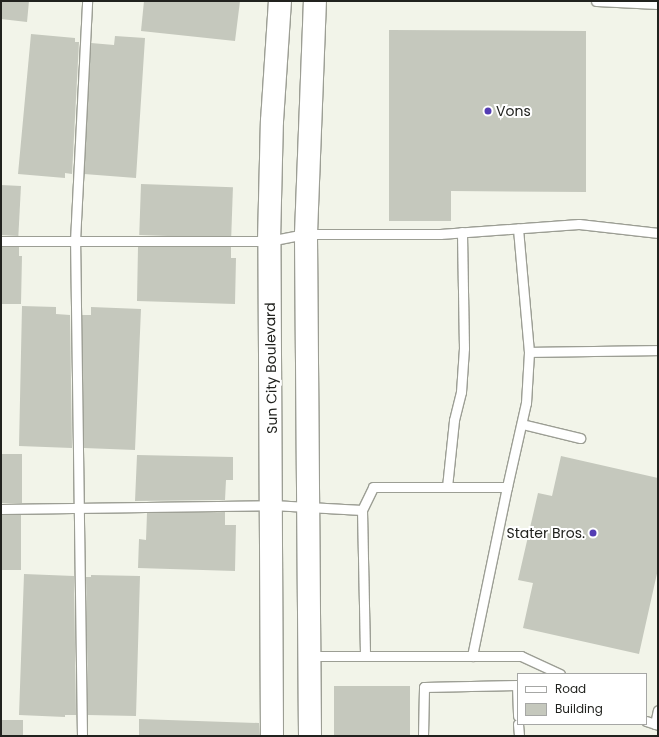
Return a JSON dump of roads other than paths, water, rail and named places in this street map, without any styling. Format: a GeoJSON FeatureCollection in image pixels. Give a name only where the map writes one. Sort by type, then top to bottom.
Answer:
{"type":"FeatureCollection","features":[{"type":"Feature","properties":{"kind":"street","name":"Sun City Boulevard"},"geometry":{"type":"LineString","coordinates":[[272,736],[272,505],[269,241],[272,121],[280,1]]}},
{"type":"Feature","properties":{"kind":"street"},"geometry":{"type":"LineString","coordinates":[[310,736],[306,234],[315,1]]}},
{"type":"Feature","properties":{"kind":"lane"},"geometry":{"type":"LineString","coordinates":[[82,736],[80,509],[75,241],[87,1]]}},
{"type":"Feature","properties":{"kind":"lane"},"geometry":{"type":"LineString","coordinates":[[596,1],[658,4]]}},
{"type":"Feature","properties":{"kind":"lane"},"geometry":{"type":"LineString","coordinates":[[1,241],[269,241],[306,234],[462,232],[579,224],[658,233]]}},
{"type":"Feature","properties":{"kind":"lane"},"geometry":{"type":"LineString","coordinates":[[472,656],[526,404],[529,352],[518,228]]}},
{"type":"Feature","properties":{"kind":"lane"},"geometry":{"type":"LineString","coordinates":[[447,487],[454,420],[461,392],[464,348],[462,232]]}},
{"type":"Feature","properties":{"kind":"lane"},"geometry":{"type":"LineString","coordinates":[[529,352],[658,350]]}},
{"type":"Feature","properties":{"kind":"lane"},"geometry":{"type":"LineString","coordinates":[[522,424],[580,438]]}},
{"type":"Feature","properties":{"kind":"lane"},"geometry":{"type":"LineString","coordinates":[[365,656],[362,510],[373,487],[507,487]]}},
{"type":"Feature","properties":{"kind":"lane"},"geometry":{"type":"LineString","coordinates":[[1,509],[272,505],[362,510]]}},
{"type":"Feature","properties":{"kind":"lane"},"geometry":{"type":"LineString","coordinates":[[309,656],[521,656],[558,673]]}},
{"type":"Feature","properties":{"kind":"lane"},"geometry":{"type":"LineString","coordinates":[[423,736],[424,686],[517,685]]}},
{"type":"Feature","properties":{"kind":"lane"},"geometry":{"type":"LineString","coordinates":[[647,721],[657,724],[658,710]]}},
{"type":"Feature","properties":{"kind":"lane"},"geometry":{"type":"LineString","coordinates":[[518,725],[519,736]]}},
{"type":"Feature","properties":{"kind":"place","name":"Vons"},"geometry":{"type":"Point","coordinates":[488,111]}},
{"type":"Feature","properties":{"kind":"place","name":"Stater Bros."},"geometry":{"type":"Point","coordinates":[593,533]}}]}
